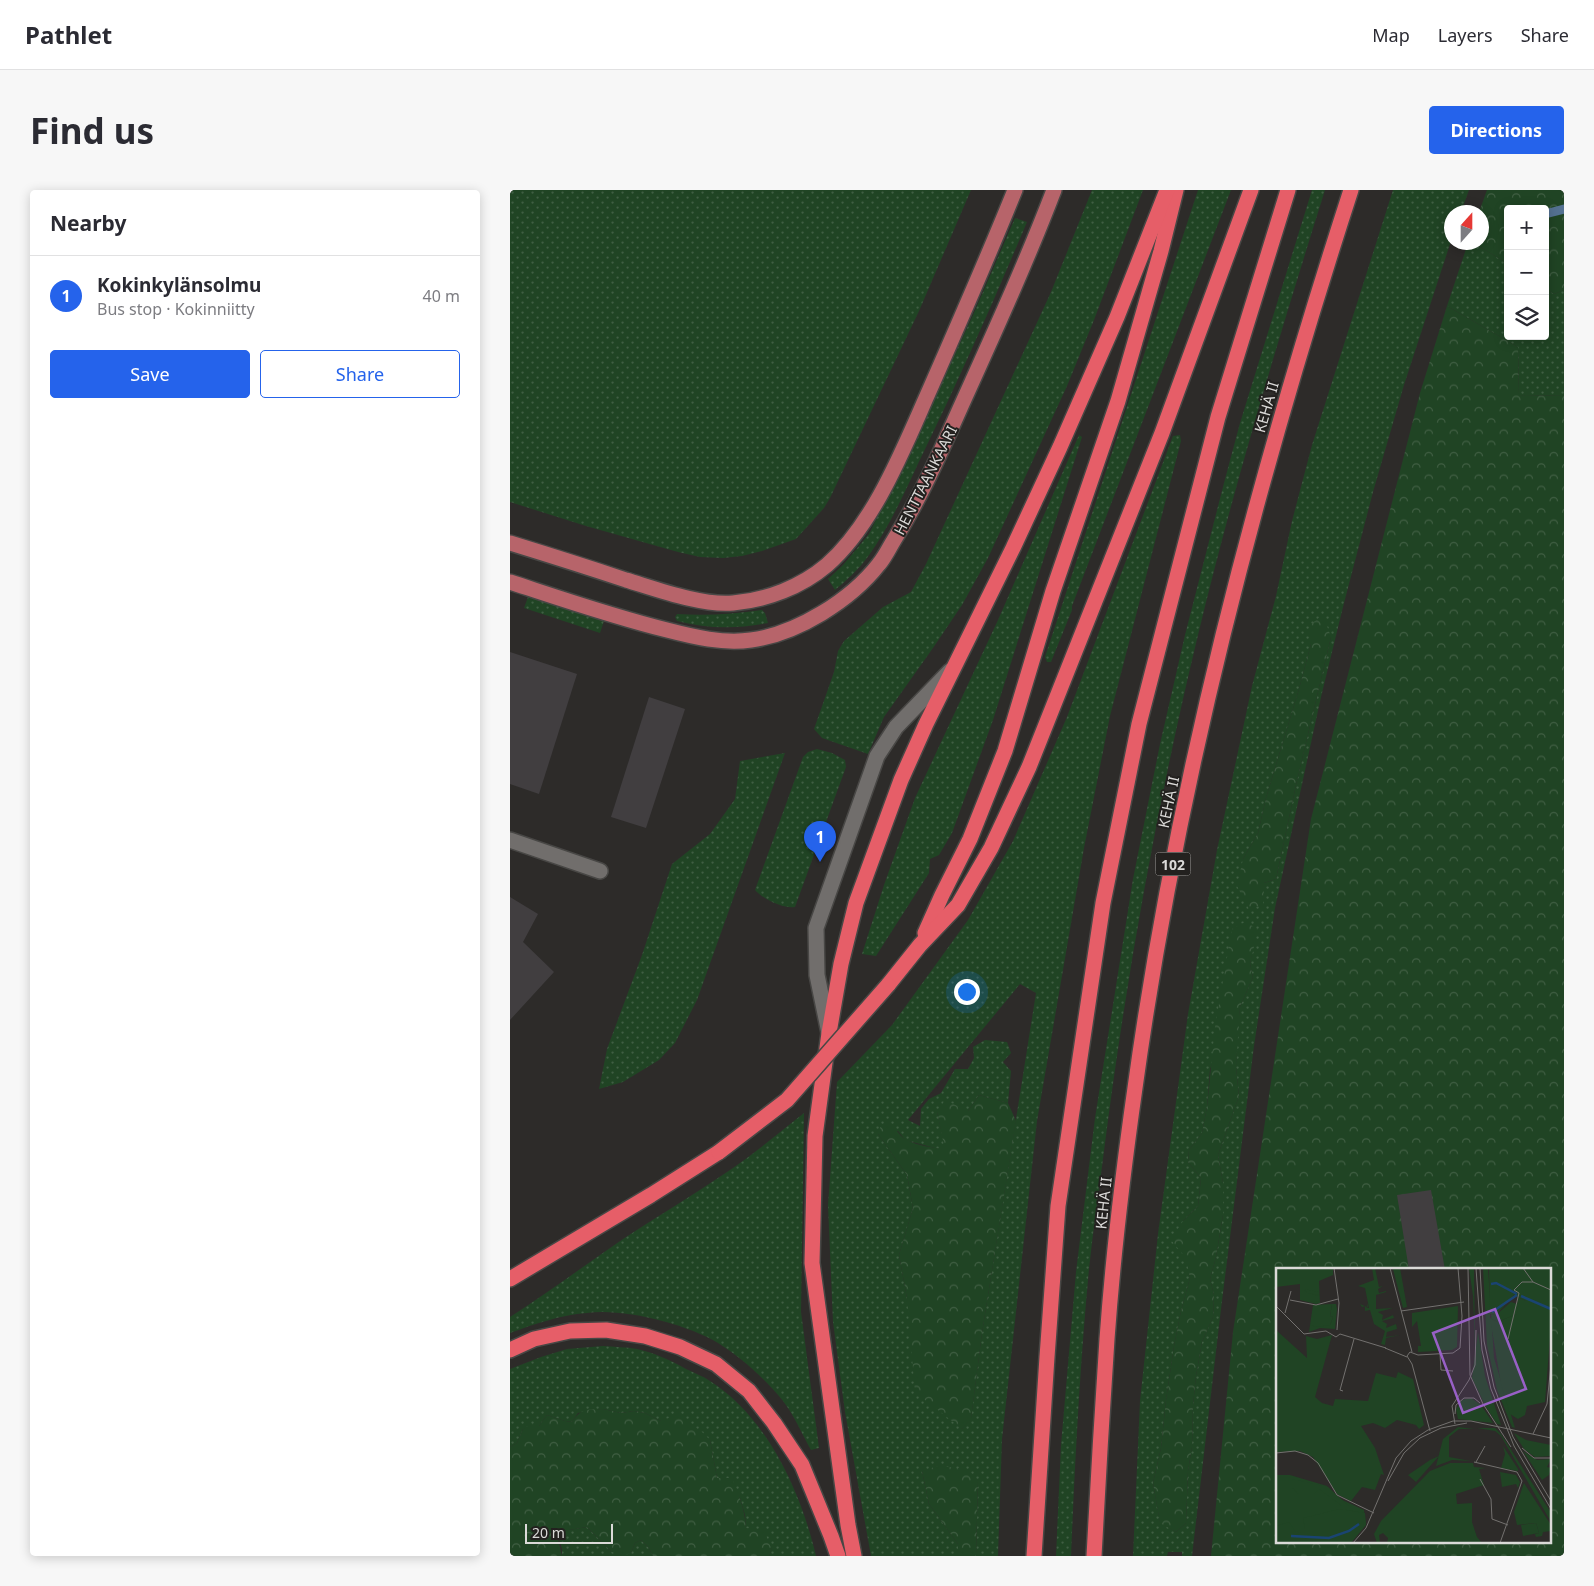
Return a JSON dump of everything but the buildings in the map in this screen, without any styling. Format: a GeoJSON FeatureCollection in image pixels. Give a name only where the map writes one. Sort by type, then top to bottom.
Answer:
{"type":"FeatureCollection","features":[{"type":"Feature","properties":{"kind":"highway"},"geometry":{"type":"LineString","coordinates":[[854,1556],[848,1525],[812,1263],[815,1136],[829,1032],[841,964],[856,903],[902,780],[926,724],[1060,447],[1117,317],[1167,190]]}},
{"type":"Feature","properties":{"kind":"highway"},"geometry":{"type":"LineString","coordinates":[[920,945],[970,839],[1005,751],[1053,591],[1118,402],[1161,251],[1176,190]]}},
{"type":"Feature","properties":{"kind":"highway"},"geometry":{"type":"LineString","coordinates":[[510,1279],[719,1152],[787,1100],[888,985],[920,945],[958,905],[991,848],[1029,766],[1162,433],[1251,190]]}},
{"type":"Feature","properties":{"kind":"highway"},"geometry":{"type":"LineString","coordinates":[[1034,1556],[1058,1206],[1103,902],[1139,724],[1218,416],[1288,190]]}},
{"type":"Feature","properties":{"kind":"highway","name":"KEHÄ II"},"geometry":{"type":"LineString","coordinates":[[1094,1556],[1107,1337],[1120,1203],[1135,1086],[1164,912],[1228,610],[1278,429],[1350,190]]}},
{"type":"Feature","properties":{"kind":"highway"},"geometry":{"type":"LineString","coordinates":[[510,1350],[534,1339],[570,1331],[606,1330],[645,1336],[680,1346],[716,1364],[749,1391],[802,1464],[838,1556]]}},
{"type":"Feature","properties":{"kind":"main road"},"geometry":{"type":"LineString","coordinates":[[510,543],[663,591],[700,600],[732,603],[771,596],[802,583],[827,565],[857,533],[880,497],[979,279],[1015,190]]}},
{"type":"Feature","properties":{"kind":"main road","name":"HENTTAANKAARI"},"geometry":{"type":"LineString","coordinates":[[510,582],[639,623],[695,637],[724,641],[752,640],[782,632],[808,621],[831,608],[849,594],[879,564],[910,515],[938,458],[1028,256],[1054,190]]}},
{"type":"Feature","properties":{"kind":"street"},"geometry":{"type":"LineString","coordinates":[[829,1032],[817,975],[816,928],[877,756],[896,727],[956,664]]}},
{"type":"Feature","properties":{"kind":"street"},"geometry":{"type":"LineString","coordinates":[[510,840],[600,871]]}},
{"type":"Feature","properties":{"kind":"green space"},"geometry":{"type":"Polygon","coordinates":[[[510,190],[971,190],[919,311],[824,508],[796,539],[762,551],[723,558],[700,557],[678,552],[510,502],[510,190]]]}},
{"type":"Feature","properties":{"kind":"green space"},"geometry":{"type":"Polygon","coordinates":[[[1092,190],[1143,190],[1067,386],[988,558],[962,605],[884,717],[868,754],[822,738],[814,729],[834,672],[838,651],[844,641],[883,607],[911,592],[926,564],[1051,292],[1092,190]]]}},
{"type":"Feature","properties":{"kind":"green space"},"geometry":{"type":"Polygon","coordinates":[[[1198,190],[1231,190],[1072,610],[1051,662],[1047,662],[1045,657],[1198,190]]]}},
{"type":"Feature","properties":{"kind":"green space"},"geometry":{"type":"Polygon","coordinates":[[[1312,190],[1325,190],[1258,411],[1212,579],[1183,699],[1156,827],[1122,1021],[1091,1254],[1080,1377],[1071,1556],[1056,1556],[1061,1445],[1076,1272],[1095,1118],[1133,879],[1160,744],[1185,635],[1224,483],[1240,423],[1312,190]]]}},
{"type":"Feature","properties":{"kind":"green space"},"geometry":{"type":"Polygon","coordinates":[[[1393,190],[1469,190],[1464,205],[1444,205],[1444,250],[1448,250],[1404,385],[1373,492],[1321,697],[1275,908],[1254,1046],[1192,1556],[1182,1556],[1182,1552],[1168,1552],[1167,1556],[1133,1556],[1140,1401],[1158,1234],[1188,1014],[1217,850],[1252,686],[1276,596],[1292,521],[1312,445],[1393,190]],[[1311,624],[1311,644],[1266,798],[1258,833],[1243,859],[1264,883],[1276,879],[1331,637],[1311,624]],[[1253,948],[1210,1069],[1207,1107],[1202,1133],[1189,1150],[1188,1162],[1201,1178],[1198,1206],[1183,1221],[1190,1278],[1174,1346],[1161,1448],[1153,1483],[1160,1522],[1176,1532],[1186,1523],[1188,1471],[1192,1447],[1196,1376],[1202,1342],[1213,1317],[1214,1295],[1210,1279],[1216,1257],[1223,1215],[1223,1183],[1218,1155],[1239,1096],[1236,1067],[1237,1034],[1240,1007],[1253,977],[1250,964],[1253,948]]]}},
{"type":"Feature","properties":{"kind":"green space"},"geometry":{"type":"Polygon","coordinates":[[[1487,190],[1564,190],[1564,290],[1554,294],[1549,291],[1549,205],[1504,205],[1504,262],[1485,250],[1489,250],[1489,205],[1482,205],[1487,190]]]}},
{"type":"Feature","properties":{"kind":"green space"},"geometry":{"type":"Polygon","coordinates":[[[1015,218],[1027,222],[965,363],[892,518],[860,567],[835,590],[828,579],[843,565],[869,534],[973,315],[1015,218]]]}},
{"type":"Feature","properties":{"kind":"green space"},"geometry":{"type":"Polygon","coordinates":[[[1466,250],[1485,250],[1504,262],[1504,339],[1447,306],[1466,250]]]}},
{"type":"Feature","properties":{"kind":"green space"},"geometry":{"type":"Polygon","coordinates":[[[1564,290],[1564,396],[1519,395],[1518,347],[1506,340],[1549,340],[1549,291],[1554,294],[1564,290]]]}},
{"type":"Feature","properties":{"kind":"green space"},"geometry":{"type":"Polygon","coordinates":[[[1447,306],[1518,347],[1519,395],[1564,396],[1564,1556],[1211,1556],[1233,1332],[1311,819],[1420,393],[1447,306]]]}},
{"type":"Feature","properties":{"kind":"green space"},"geometry":{"type":"Polygon","coordinates":[[[1079,435],[1082,437],[993,720],[952,833],[939,855],[930,859],[929,873],[876,956],[862,954],[915,798],[998,620],[1079,435]]]}},
{"type":"Feature","properties":{"kind":"green space"},"geometry":{"type":"Polygon","coordinates":[[[1180,435],[1181,441],[1110,716],[1084,848],[1037,1121],[1002,1439],[998,1556],[976,1556],[978,1481],[922,1471],[929,1504],[958,1544],[958,1556],[871,1556],[845,1412],[833,1322],[828,1205],[837,1082],[892,1025],[968,920],[1013,841],[1067,717],[1173,436],[1180,435]],[[1020,984],[908,1120],[920,1126],[921,1109],[929,1099],[941,1093],[955,1069],[968,1069],[974,1058],[973,1047],[985,1040],[1007,1042],[1011,1053],[1003,1062],[1011,1071],[1008,1103],[979,1095],[968,1111],[937,1112],[946,1151],[905,1140],[898,1131],[878,1134],[907,1175],[913,1208],[899,1255],[907,1298],[962,1429],[971,1418],[982,1333],[1036,993],[1020,984]]]}},
{"type":"Feature","properties":{"kind":"green space"},"geometry":{"type":"Polygon","coordinates":[[[528,597],[604,621],[600,633],[524,608],[528,597]]]}},
{"type":"Feature","properties":{"kind":"green space"},"geometry":{"type":"Polygon","coordinates":[[[762,610],[768,623],[745,626],[700,626],[677,621],[675,617],[677,614],[720,614],[762,610]]]}},
{"type":"Feature","properties":{"kind":"green space"},"geometry":{"type":"Polygon","coordinates":[[[1323,615],[1331,637],[1276,879],[1264,883],[1263,904],[1249,909],[1237,886],[1243,859],[1258,833],[1266,798],[1311,644],[1311,624],[1323,615]]]}},
{"type":"Feature","properties":{"kind":"green space"},"geometry":{"type":"Polygon","coordinates":[[[817,749],[832,753],[845,760],[846,767],[795,907],[779,905],[768,900],[755,890],[803,757],[808,752],[817,749]]]}},
{"type":"Feature","properties":{"kind":"green space"},"geometry":{"type":"Polygon","coordinates":[[[785,753],[697,1000],[675,1043],[659,1060],[623,1082],[599,1089],[607,1049],[642,955],[672,864],[710,834],[735,799],[740,761],[785,753]]]}},
{"type":"Feature","properties":{"kind":"green space"},"geometry":{"type":"Polygon","coordinates":[[[1245,922],[1258,929],[1250,964],[1253,977],[1240,1007],[1236,1067],[1239,1096],[1218,1155],[1223,1183],[1223,1215],[1216,1257],[1210,1279],[1214,1295],[1213,1317],[1202,1342],[1196,1376],[1192,1447],[1188,1471],[1186,1523],[1176,1532],[1160,1523],[1153,1483],[1161,1448],[1174,1346],[1190,1278],[1186,1258],[1171,1240],[1183,1221],[1198,1206],[1201,1178],[1188,1162],[1189,1150],[1202,1133],[1207,1107],[1215,1027],[1232,929],[1245,922]]]}},
{"type":"Feature","properties":{"kind":"green space"},"geometry":{"type":"Polygon","coordinates":[[[979,1095],[1008,1103],[1016,1121],[982,1333],[971,1419],[962,1429],[915,1392],[907,1298],[899,1255],[913,1208],[907,1175],[878,1134],[881,1125],[887,1125],[894,1128],[903,1138],[911,1142],[945,1150],[937,1112],[945,1100],[968,1111],[979,1095]]]}},
{"type":"Feature","properties":{"kind":"green space"},"geometry":{"type":"Polygon","coordinates":[[[804,1113],[801,1312],[819,1448],[811,1450],[787,1406],[753,1369],[718,1343],[689,1330],[636,1315],[602,1312],[557,1318],[510,1333],[510,1317],[623,1239],[732,1169],[804,1113]]]}},
{"type":"Feature","properties":{"kind":"green space"},"geometry":{"type":"Polygon","coordinates":[[[603,1346],[637,1349],[662,1357],[707,1379],[730,1396],[765,1435],[779,1458],[801,1507],[816,1556],[769,1556],[772,1549],[746,1528],[745,1515],[740,1498],[717,1478],[710,1440],[645,1413],[634,1411],[621,1413],[603,1409],[578,1413],[572,1422],[547,1415],[539,1426],[523,1429],[517,1443],[510,1447],[510,1369],[567,1349],[603,1346]]]}},
{"type":"Feature","properties":{"kind":"green space"},"geometry":{"type":"Polygon","coordinates":[[[603,1409],[621,1413],[634,1411],[645,1413],[661,1421],[677,1415],[702,1432],[710,1440],[717,1478],[732,1478],[743,1509],[746,1528],[764,1531],[772,1549],[769,1556],[653,1556],[649,1548],[641,1540],[635,1543],[631,1553],[623,1556],[612,1552],[587,1527],[563,1531],[556,1530],[562,1556],[510,1556],[510,1447],[517,1443],[523,1429],[531,1424],[539,1426],[547,1415],[572,1422],[582,1412],[603,1409]]]}},
{"type":"Feature","properties":{"kind":"green space"},"geometry":{"type":"Polygon","coordinates":[[[938,1466],[967,1469],[978,1481],[976,1556],[958,1556],[958,1544],[929,1504],[922,1471],[938,1466]]]}},
{"type":"Feature","properties":{"kind":"green space"},"geometry":{"type":"Polygon","coordinates":[[[587,1527],[612,1552],[631,1553],[635,1543],[641,1540],[649,1548],[653,1556],[562,1556],[562,1549],[556,1529],[563,1531],[587,1527]]]}},
{"type":"Feature","properties":{"kind":"waterway"},"geometry":{"type":"LineString","coordinates":[[1549,213],[1564,209]]}},
{"type":"Feature","properties":{"kind":"place","name":"Kokinkylänsolmu"},"geometry":{"type":"Point","coordinates":[820,862]}}]}
